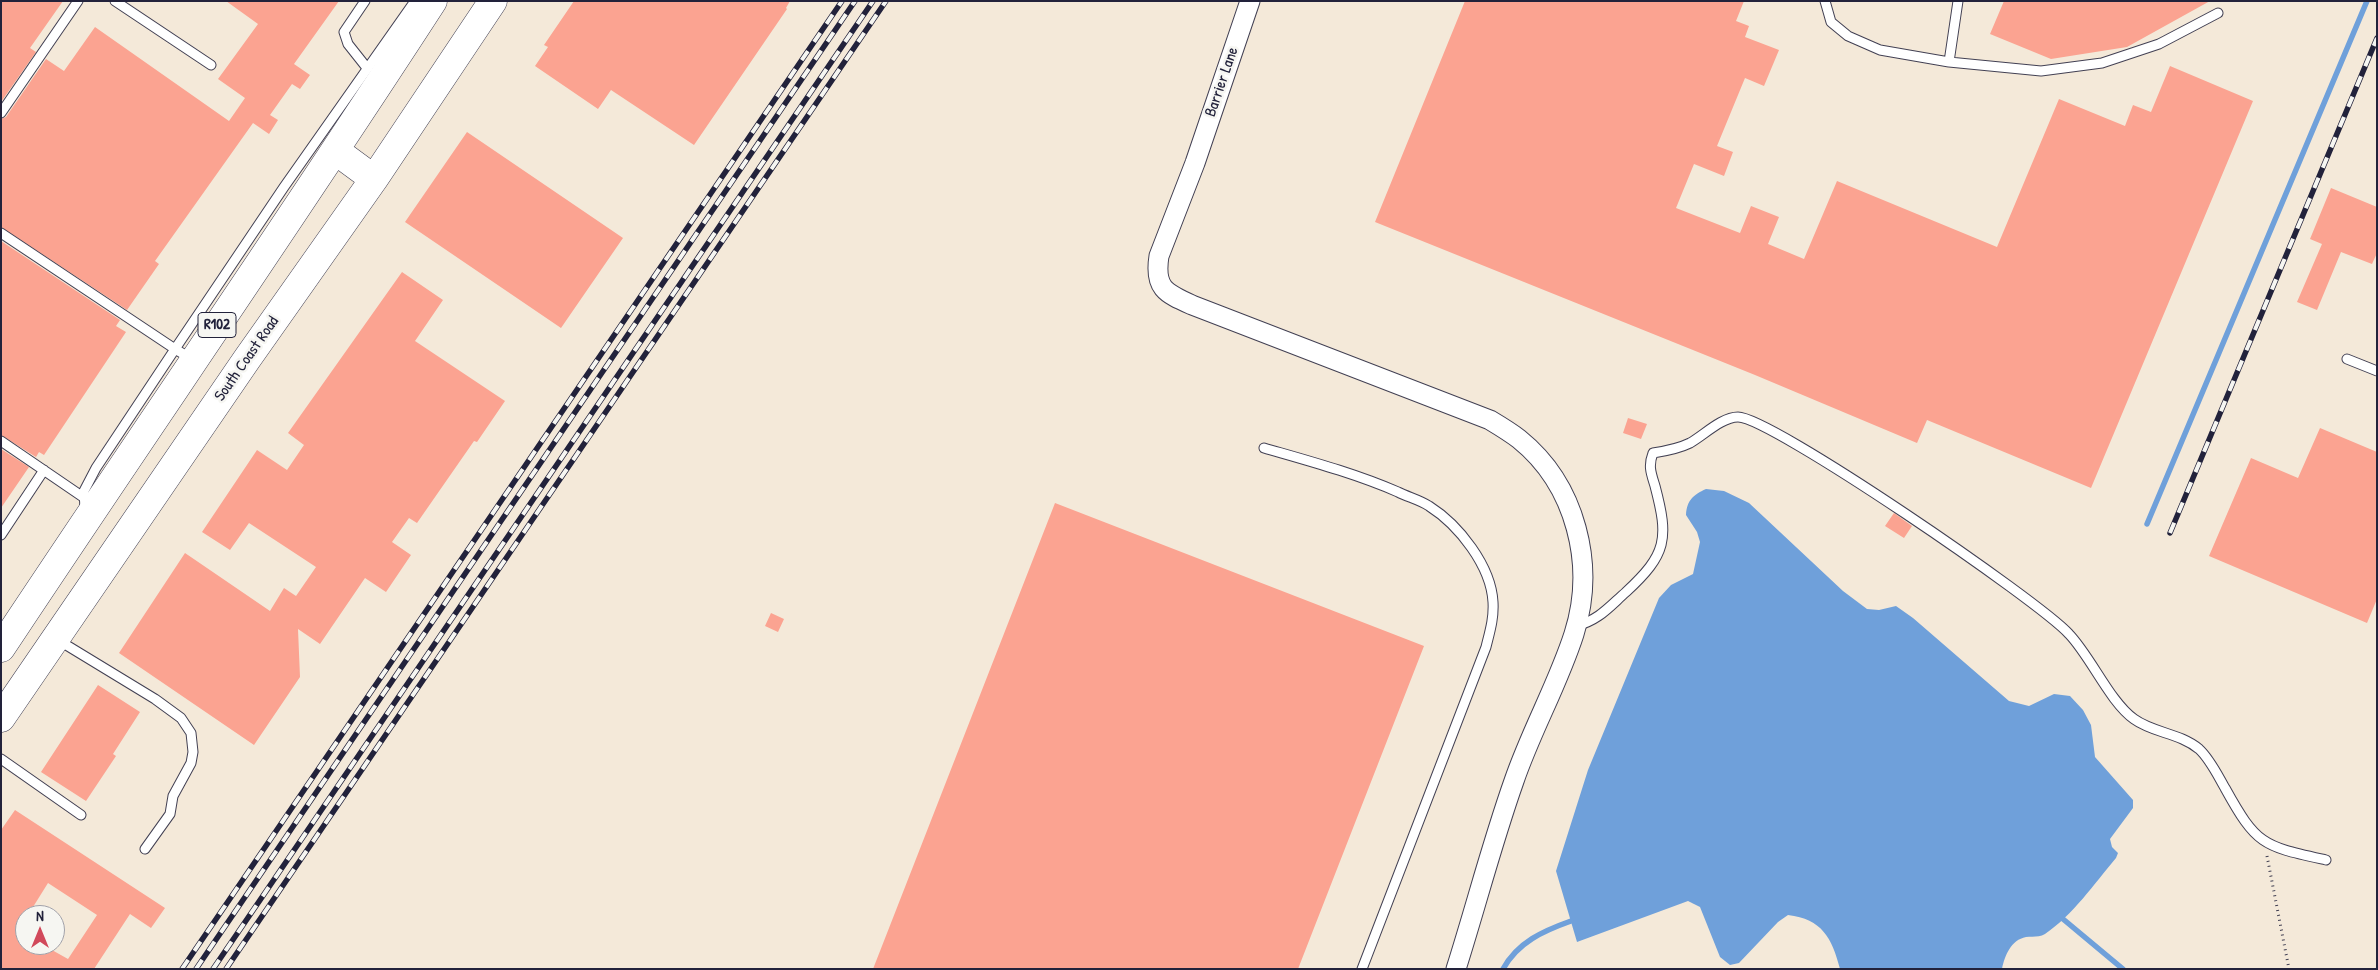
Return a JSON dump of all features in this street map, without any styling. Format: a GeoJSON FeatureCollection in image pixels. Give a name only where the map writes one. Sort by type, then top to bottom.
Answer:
{"type":"FeatureCollection","features":[{"type":"Feature","properties":{"kind":"highway","name":"R102"},"geometry":{"type":"LineString","coordinates":[[1,648],[85,508],[184,355],[336,151],[433,1]]}},
{"type":"Feature","properties":{"kind":"highway","name":"South Coast Road"},"geometry":{"type":"LineString","coordinates":[[1,718],[247,359],[374,180],[493,1]]}},
{"type":"Feature","properties":{"kind":"highway"},"geometry":{"type":"LineString","coordinates":[[336,151],[374,180]]}},
{"type":"Feature","properties":{"kind":"street","name":"Barrier Lane"},"geometry":{"type":"LineString","coordinates":[[1250,1],[1194,163],[1159,256],[1156,272],[1160,285],[1169,295],[1192,305],[1490,420],[1519,439],[1541,462],[1558,486],[1573,514],[1581,546],[1583,589],[1576,626]]}},
{"type":"Feature","properties":{"kind":"street"},"geometry":{"type":"LineString","coordinates":[[1456,969],[1514,780],[1576,626]]}},
{"type":"Feature","properties":{"kind":"lane"},"geometry":{"type":"LineString","coordinates":[[1,113],[78,1]]}},
{"type":"Feature","properties":{"kind":"lane"},"geometry":{"type":"LineString","coordinates":[[115,1],[211,65]]}},
{"type":"Feature","properties":{"kind":"lane"},"geometry":{"type":"LineString","coordinates":[[365,1],[344,32],[348,44],[367,68]]}},
{"type":"Feature","properties":{"kind":"lane"},"geometry":{"type":"LineString","coordinates":[[1,233],[184,355],[367,68],[415,1]]}},
{"type":"Feature","properties":{"kind":"lane"},"geometry":{"type":"LineString","coordinates":[[1824,1],[1831,22],[1848,36],[1880,50],[1949,62],[2041,71],[2102,63],[2159,44],[2218,13]]}},
{"type":"Feature","properties":{"kind":"lane"},"geometry":{"type":"LineString","coordinates":[[1949,62],[1958,1]]}},
{"type":"Feature","properties":{"kind":"lane"},"geometry":{"type":"LineString","coordinates":[[2347,358],[2377,371]]}},
{"type":"Feature","properties":{"kind":"lane"},"geometry":{"type":"LineString","coordinates":[[1576,626],[1592,622],[1647,572],[1656,560],[1664,533],[1663,518],[1649,464],[1653,453],[1671,451],[1688,444],[1726,421],[1738,417],[1754,420],[1782,435],[1916,522],[2037,607],[2068,632],[2088,657],[2108,689],[2133,718],[2178,737],[2200,750],[2215,770],[2249,828],[2265,844],[2280,850],[2326,860]]}},
{"type":"Feature","properties":{"kind":"lane"},"geometry":{"type":"LineString","coordinates":[[1,441],[44,470],[85,508]]}},
{"type":"Feature","properties":{"kind":"lane"},"geometry":{"type":"LineString","coordinates":[[1264,448],[1370,480],[1429,506],[1456,528],[1470,548],[1487,577],[1493,600],[1493,622],[1486,647],[1362,969]]}},
{"type":"Feature","properties":{"kind":"lane"},"geometry":{"type":"LineString","coordinates":[[1,535],[44,470]]}},
{"type":"Feature","properties":{"kind":"lane"},"geometry":{"type":"LineString","coordinates":[[56,638],[155,699],[181,718],[191,733],[194,752],[191,763],[173,796],[170,814],[145,849]]}},
{"type":"Feature","properties":{"kind":"lane"},"geometry":{"type":"LineString","coordinates":[[1,759],[82,815]]}},
{"type":"Feature","properties":{"kind":"path"},"geometry":{"type":"LineString","coordinates":[[2265,844],[2289,969]]}},
{"type":"Feature","properties":{"kind":"water"},"geometry":{"type":"Polygon","coordinates":[[[1706,489],[1724,491],[1749,503],[1843,591],[1867,609],[1879,610],[1896,606],[1913,618],[2009,701],[2029,706],[2054,694],[2070,696],[2083,710],[2091,725],[2095,757],[2133,800],[2133,808],[2110,839],[2112,847],[2118,853],[2116,858],[2065,918],[2043,935],[2026,937],[2016,941],[2007,954],[2002,969],[1840,969],[1833,948],[1824,932],[1809,921],[1788,915],[1778,922],[1739,963],[1730,965],[1720,957],[1700,907],[1688,901],[1577,942],[1556,871],[1588,770],[1659,598],[1671,585],[1693,574],[1700,542],[1697,532],[1686,515],[1691,499],[1706,489]]]}},
{"type":"Feature","properties":{"kind":"building"},"geometry":{"type":"Polygon","coordinates":[[[1,1],[63,1],[30,48],[36,52],[1,102],[1,1]]]}},
{"type":"Feature","properties":{"kind":"building"},"geometry":{"type":"Polygon","coordinates":[[[226,1],[339,1],[294,64],[310,75],[300,89],[292,84],[270,115],[278,120],[269,134],[253,123],[155,261],[159,264],[127,310],[1,227],[1,119],[6,117],[46,59],[64,71],[95,27],[229,121],[245,98],[218,79],[258,24],[226,1]]]}},
{"type":"Feature","properties":{"kind":"building"},"geometry":{"type":"Polygon","coordinates":[[[574,1],[790,1],[787,9],[694,145],[611,90],[598,109],[535,66],[548,47],[544,45],[574,1]]]}},
{"type":"Feature","properties":{"kind":"building"},"geometry":{"type":"Polygon","coordinates":[[[1465,1],[1744,1],[1736,21],[1749,26],[1745,37],[1779,50],[1764,86],[1745,78],[1717,146],[1733,152],[1724,176],[1694,164],[1676,208],[1740,233],[1751,206],[1779,217],[1768,244],[1804,259],[1837,181],[1997,247],[2059,99],[2125,126],[2133,105],[2151,112],[2170,66],[2253,101],[2091,488],[1927,420],[1917,443],[1755,375],[1375,222],[1465,1]]]}},
{"type":"Feature","properties":{"kind":"building"},"geometry":{"type":"Polygon","coordinates":[[[2004,1],[2210,1],[2127,47],[2051,59],[1990,34],[2004,1]]]}},
{"type":"Feature","properties":{"kind":"building"},"geometry":{"type":"Polygon","coordinates":[[[467,132],[623,238],[561,328],[405,222],[467,132]]]}},
{"type":"Feature","properties":{"kind":"building"},"geometry":{"type":"Polygon","coordinates":[[[2331,188],[2377,207],[2377,253],[2372,264],[2341,252],[2317,310],[2297,302],[2322,244],[2310,239],[2331,188]]]}},
{"type":"Feature","properties":{"kind":"building"},"geometry":{"type":"Polygon","coordinates":[[[1,241],[120,320],[116,326],[126,332],[44,455],[39,452],[36,457],[1,435],[1,241]]]}},
{"type":"Feature","properties":{"kind":"building"},"geometry":{"type":"Polygon","coordinates":[[[402,272],[443,300],[415,341],[505,401],[477,442],[474,441],[417,523],[409,518],[392,542],[411,555],[386,592],[365,578],[320,644],[298,629],[300,677],[254,745],[119,653],[185,553],[270,611],[284,588],[296,596],[316,567],[249,523],[230,550],[202,532],[257,450],[287,470],[304,445],[288,433],[402,272]]]}},
{"type":"Feature","properties":{"kind":"building"},"geometry":{"type":"Polygon","coordinates":[[[1628,418],[1647,424],[1641,439],[1623,433],[1628,418]]]}},
{"type":"Feature","properties":{"kind":"building"},"geometry":{"type":"Polygon","coordinates":[[[2320,428],[2377,452],[2377,599],[2367,623],[2209,556],[2251,458],[2298,478],[2320,428]]]}},
{"type":"Feature","properties":{"kind":"building"},"geometry":{"type":"Polygon","coordinates":[[[1,449],[29,467],[1,508],[1,449]]]}},
{"type":"Feature","properties":{"kind":"building"},"geometry":{"type":"Polygon","coordinates":[[[1055,503],[1424,646],[1298,969],[873,969],[1055,503]]]}},
{"type":"Feature","properties":{"kind":"building"},"geometry":{"type":"Polygon","coordinates":[[[1894,513],[1912,526],[1904,538],[1885,526],[1894,513]]]}},
{"type":"Feature","properties":{"kind":"building"},"geometry":{"type":"Polygon","coordinates":[[[771,613],[784,619],[778,632],[765,626],[771,613]]]}},
{"type":"Feature","properties":{"kind":"building"},"geometry":{"type":"Polygon","coordinates":[[[98,685],[140,712],[113,754],[116,756],[86,801],[41,772],[98,685]]]}},
{"type":"Feature","properties":{"kind":"building"},"geometry":{"type":"Polygon","coordinates":[[[15,810],[165,908],[151,928],[130,914],[94,969],[1,969],[1,830],[15,810]]]}},
{"type":"Feature","properties":{"kind":"waterway"},"geometry":{"type":"LineString","coordinates":[[2147,524],[2367,1]]}},
{"type":"Feature","properties":{"kind":"waterway"},"geometry":{"type":"LineString","coordinates":[[2063,919],[2123,969]]}},
{"type":"Feature","properties":{"kind":"waterway"},"geometry":{"type":"LineString","coordinates":[[1503,969],[1516,952],[1532,939],[1541,933],[1571,921]]}},
{"type":"Feature","properties":{"kind":"railway"},"geometry":{"type":"LineString","coordinates":[[182,969],[842,1]]}},
{"type":"Feature","properties":{"kind":"railway"},"geometry":{"type":"LineString","coordinates":[[196,969],[855,1]]}},
{"type":"Feature","properties":{"kind":"railway"},"geometry":{"type":"LineString","coordinates":[[213,969],[873,1]]}},
{"type":"Feature","properties":{"kind":"railway"},"geometry":{"type":"LineString","coordinates":[[226,969],[886,1]]}},
{"type":"Feature","properties":{"kind":"railway"},"geometry":{"type":"LineString","coordinates":[[2170,533],[2377,38]]}}]}
